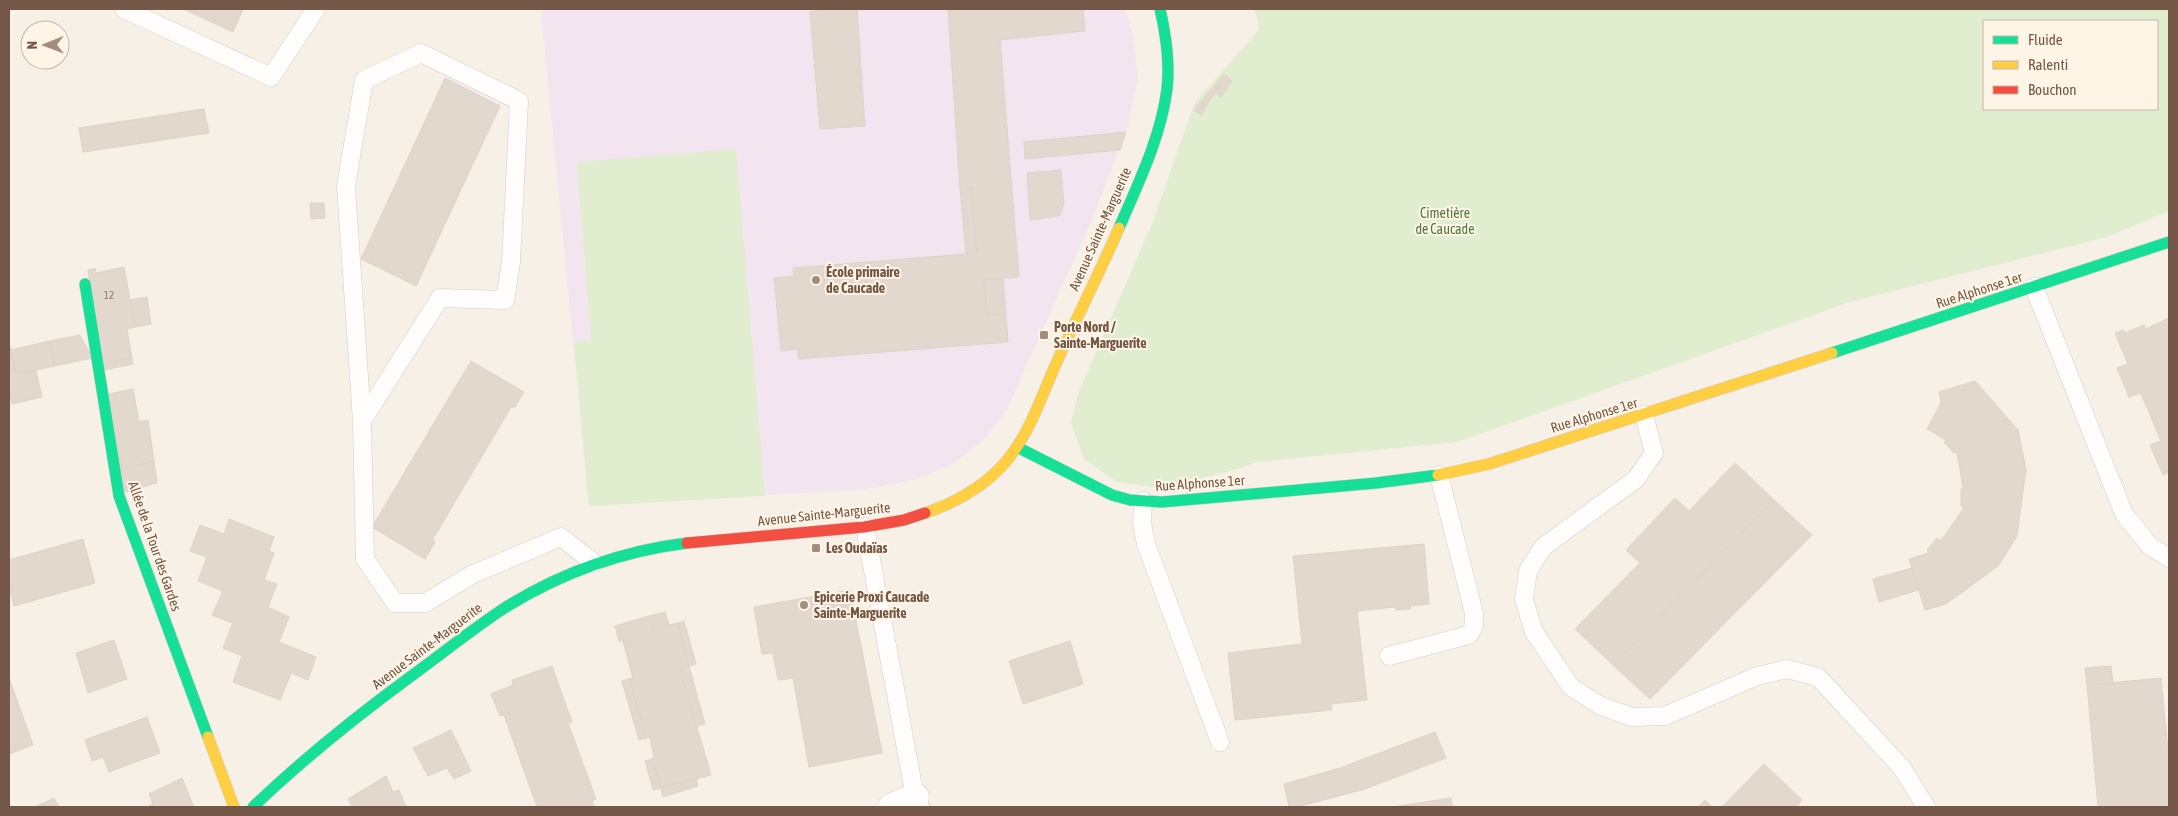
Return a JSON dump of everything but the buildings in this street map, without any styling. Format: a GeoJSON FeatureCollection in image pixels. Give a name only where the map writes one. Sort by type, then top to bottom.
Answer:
{"type":"FeatureCollection","features":[{"type":"Feature","properties":{"kind":"street","name":"Avenue Sainte-Marguerite"},"geometry":{"type":"LineString","coordinates":[[253,807],[275,785],[413,673],[483,622],[520,598],[556,579],[616,555],[677,544],[865,527],[918,516],[942,506],[990,477],[1002,467],[1017,447],[1124,216],[1160,122],[1167,89],[1168,61],[1166,35],[1160,9]]}},
{"type":"Feature","properties":{"kind":"street","name":"Rue Alphonse 1er"},"geometry":{"type":"LineString","coordinates":[[1017,447],[1112,495],[1144,501],[1162,502],[1376,483],[1438,475],[1489,464],[1644,415],[2169,242]]}},
{"type":"Feature","properties":{"kind":"street","name":"Allée de la Tour des Gardes"},"geometry":{"type":"LineString","coordinates":[[85,284],[119,496],[234,807]]}},
{"type":"Feature","properties":{"kind":"lane"},"geometry":{"type":"LineString","coordinates":[[124,9],[271,77],[318,9]]}},
{"type":"Feature","properties":{"kind":"lane"},"geometry":{"type":"LineString","coordinates":[[362,420],[440,298],[505,300],[510,271],[519,100],[421,53],[364,80],[346,186],[362,420],[365,559],[395,603],[425,603],[473,574],[560,537],[594,563]]}},
{"type":"Feature","properties":{"kind":"lane"},"geometry":{"type":"LineString","coordinates":[[2034,287],[2124,514],[2150,546],[2169,558]]}},
{"type":"Feature","properties":{"kind":"lane"},"geometry":{"type":"LineString","coordinates":[[1644,415],[1654,453],[1636,479],[1543,548],[1528,572],[1524,599],[1534,632],[1571,688],[1601,706],[1632,717],[1665,716],[1757,676],[1787,668],[1818,677],[1902,768],[1926,807]]}},
{"type":"Feature","properties":{"kind":"lane"},"geometry":{"type":"LineString","coordinates":[[1389,656],[1469,635],[1474,626],[1474,613],[1438,475]]}},
{"type":"Feature","properties":{"kind":"lane"},"geometry":{"type":"LineString","coordinates":[[1144,501],[1142,522],[1146,544],[1220,742]]}},
{"type":"Feature","properties":{"kind":"lane"},"geometry":{"type":"LineString","coordinates":[[865,527],[909,804]]}},
{"type":"Feature","properties":{"kind":"shaded area","name":"École primaire de Caucade"},"geometry":{"type":"Polygon","coordinates":[[[541,9],[1125,9],[1133,36],[1138,78],[1128,125],[1093,217],[1007,409],[985,439],[953,464],[916,479],[868,489],[589,506],[541,9]]]}},
{"type":"Feature","properties":{"kind":"green space","name":"Cimetière de Caucade"},"geometry":{"type":"Polygon","coordinates":[[[1252,9],[2169,9],[2169,211],[2107,237],[1850,302],[1457,442],[1258,462],[1228,472],[1160,488],[1117,482],[1084,459],[1071,423],[1078,394],[1152,224],[1195,102],[1259,30],[1256,13],[1252,9]]]}},
{"type":"Feature","properties":{"kind":"green space"},"geometry":{"type":"Polygon","coordinates":[[[736,149],[765,496],[589,506],[574,342],[591,340],[577,162],[736,149]]]}},
{"type":"Feature","properties":{"kind":"traffic: fast"},"geometry":{"type":"LineString","coordinates":[[1119,228],[1148,160],[1164,107],[1168,79],[1168,59],[1160,9]]}},
{"type":"Feature","properties":{"kind":"traffic: fast"},"geometry":{"type":"LineString","coordinates":[[1832,353],[2169,242]]}},
{"type":"Feature","properties":{"kind":"traffic: fast"},"geometry":{"type":"LineString","coordinates":[[85,284],[119,496],[208,737]]}},
{"type":"Feature","properties":{"kind":"traffic: fast"},"geometry":{"type":"LineString","coordinates":[[1017,447],[1112,495],[1130,500],[1162,502],[1376,483],[1438,475]]}},
{"type":"Feature","properties":{"kind":"traffic: fast"},"geometry":{"type":"LineString","coordinates":[[253,807],[291,772],[352,721],[506,607],[548,584],[593,565],[639,552],[687,543]]}},
{"type":"Feature","properties":{"kind":"traffic: slow"},"geometry":{"type":"LineString","coordinates":[[925,513],[946,505],[976,488],[994,474],[1011,455],[1033,418],[1063,348],[1119,228]]}},
{"type":"Feature","properties":{"kind":"traffic: slow"},"geometry":{"type":"LineString","coordinates":[[1438,475],[1489,464],[1832,353]]}},
{"type":"Feature","properties":{"kind":"traffic: slow"},"geometry":{"type":"LineString","coordinates":[[208,737],[234,807]]}},
{"type":"Feature","properties":{"kind":"traffic: jam"},"geometry":{"type":"LineString","coordinates":[[687,543],[864,527],[904,520],[925,513]]}},
{"type":"Feature","properties":{"kind":"place","name":"École primaire de Caucade"},"geometry":{"type":"Point","coordinates":[816,280]}},
{"type":"Feature","properties":{"kind":"place","name":"Porte Nord / Sainte-Marguerite"},"geometry":{"type":"Point","coordinates":[1044,335]}},
{"type":"Feature","properties":{"kind":"place","name":"Les Oudaïas"},"geometry":{"type":"Point","coordinates":[816,548]}},
{"type":"Feature","properties":{"kind":"place","name":"Epicerie Proxi Caucade Sainte-Marguerite"},"geometry":{"type":"Point","coordinates":[804,605]}}]}
